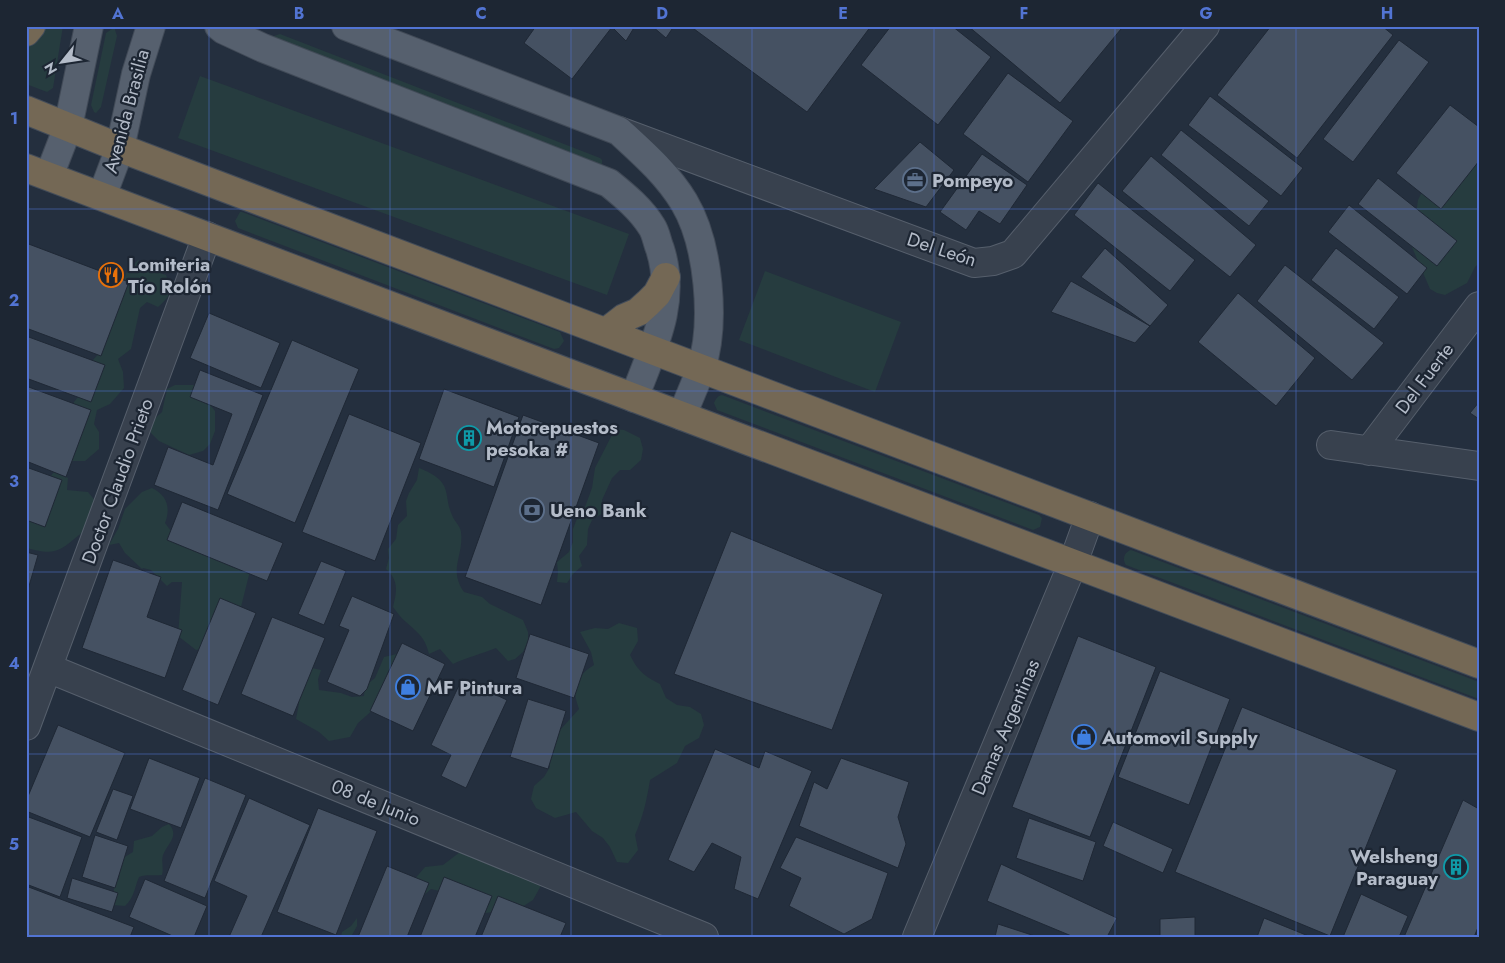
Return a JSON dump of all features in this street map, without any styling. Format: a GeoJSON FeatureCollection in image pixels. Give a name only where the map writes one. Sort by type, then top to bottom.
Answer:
{"type":"FeatureCollection","features":[{"type":"Feature","properties":{"kind":"highway"},"geometry":{"type":"LineString","coordinates":[[26,32],[31,26]]}},
{"type":"Feature","properties":{"kind":"highway"},"geometry":{"type":"LineString","coordinates":[[26,110],[120,148],[1479,664]]}},
{"type":"Feature","properties":{"kind":"highway"},"geometry":{"type":"LineString","coordinates":[[37,172],[1479,717]]}},
{"type":"Feature","properties":{"kind":"highway"},"geometry":{"type":"LineString","coordinates":[[606,332],[624,318],[638,312],[657,294],[666,278]]}},
{"type":"Feature","properties":{"kind":"main road"},"geometry":{"type":"LineString","coordinates":[[37,172],[68,127],[89,26]]}},
{"type":"Feature","properties":{"kind":"main road","name":"Avenida Brasilia"},"geometry":{"type":"LineString","coordinates":[[102,196],[120,148],[136,74],[151,26]]}},
{"type":"Feature","properties":{"kind":"main road"},"geometry":{"type":"LineString","coordinates":[[220,26],[224,30],[263,48],[608,183],[638,209],[653,228],[664,262],[666,278],[661,326],[634,398]]}},
{"type":"Feature","properties":{"kind":"main road"},"geometry":{"type":"LineString","coordinates":[[346,26],[619,132],[666,177],[684,202],[694,223],[702,248],[707,275],[708,321],[701,368],[682,416]]}},
{"type":"Feature","properties":{"kind":"street","name":"Del León"},"geometry":{"type":"LineString","coordinates":[[619,132],[974,263],[993,261],[1013,254],[1206,26]]}},
{"type":"Feature","properties":{"kind":"street","name":"Doctor Claudio Prieto"},"geometry":{"type":"LineString","coordinates":[[26,726],[207,236]]}},
{"type":"Feature","properties":{"kind":"street","name":"Del Fuerte"},"geometry":{"type":"LineString","coordinates":[[1369,450],[1479,306]]}},
{"type":"Feature","properties":{"kind":"street"},"geometry":{"type":"LineString","coordinates":[[1331,445],[1479,466]]}},
{"type":"Feature","properties":{"kind":"street","name":"Damas Argentinas"},"geometry":{"type":"LineString","coordinates":[[917,937],[1073,563],[1090,516]]}},
{"type":"Feature","properties":{"kind":"street","name":"08 de Junio"},"geometry":{"type":"LineString","coordinates":[[48,668],[704,937]]}},
{"type":"Feature","properties":{"kind":"green space"},"geometry":{"type":"Polygon","coordinates":[[[26,26],[63,26],[53,88],[47,92],[26,84],[26,26]]]}},
{"type":"Feature","properties":{"kind":"green space"},"geometry":{"type":"Polygon","coordinates":[[[113,26],[116,26],[117,36],[101,107],[96,113],[91,105],[106,33],[113,26]]]}},
{"type":"Feature","properties":{"kind":"green space"},"geometry":{"type":"Polygon","coordinates":[[[280,34],[600,158],[602,165],[600,167],[273,38],[280,34]]]}},
{"type":"Feature","properties":{"kind":"green space"},"geometry":{"type":"Polygon","coordinates":[[[200,76],[629,234],[607,295],[178,138],[200,76]]]}},
{"type":"Feature","properties":{"kind":"green space"},"geometry":{"type":"Polygon","coordinates":[[[1479,155],[1479,263],[1467,283],[1445,295],[1437,293],[1430,289],[1411,245],[1417,220],[1418,200],[1422,192],[1479,155]]]}},
{"type":"Feature","properties":{"kind":"green space"},"geometry":{"type":"Polygon","coordinates":[[[240,212],[560,332],[564,341],[559,348],[554,349],[238,228],[235,221],[240,212]]]}},
{"type":"Feature","properties":{"kind":"green space"},"geometry":{"type":"Polygon","coordinates":[[[138,260],[149,269],[166,275],[170,285],[170,293],[158,307],[147,302],[140,308],[131,349],[118,359],[123,372],[124,388],[110,404],[97,410],[94,424],[99,432],[99,449],[85,461],[67,461],[74,402],[82,392],[86,368],[100,352],[104,333],[114,321],[126,273],[138,260]]]}},
{"type":"Feature","properties":{"kind":"green space"},"geometry":{"type":"Polygon","coordinates":[[[765,271],[901,322],[875,392],[739,340],[765,271]]]}},
{"type":"Feature","properties":{"kind":"green space"},"geometry":{"type":"Polygon","coordinates":[[[175,385],[194,385],[215,411],[215,431],[210,444],[203,451],[189,455],[159,441],[151,433],[150,423],[162,412],[167,389],[175,385]]]}},
{"type":"Feature","properties":{"kind":"green space"},"geometry":{"type":"Polygon","coordinates":[[[722,395],[1039,515],[1042,518],[1040,527],[1033,530],[717,410],[714,403],[722,395]]]}},
{"type":"Feature","properties":{"kind":"green space"},"geometry":{"type":"Polygon","coordinates":[[[615,429],[624,430],[640,438],[643,449],[641,460],[630,470],[620,470],[612,478],[602,500],[603,513],[592,520],[588,529],[587,545],[579,556],[582,566],[567,583],[557,582],[557,562],[569,552],[573,542],[573,529],[578,516],[585,507],[592,488],[595,468],[615,429]]]}},
{"type":"Feature","properties":{"kind":"green space"},"geometry":{"type":"Polygon","coordinates":[[[419,468],[441,481],[446,490],[451,513],[461,532],[457,576],[464,592],[482,597],[490,604],[523,620],[528,632],[528,641],[523,652],[515,659],[508,661],[496,648],[453,664],[440,649],[429,654],[421,636],[402,619],[393,607],[396,586],[386,569],[389,558],[388,549],[396,539],[398,525],[407,516],[406,501],[417,480],[419,468]]]}},
{"type":"Feature","properties":{"kind":"green space"},"geometry":{"type":"Polygon","coordinates":[[[54,472],[68,478],[67,490],[88,492],[97,503],[92,522],[87,530],[66,546],[55,551],[50,552],[26,548],[26,505],[54,472]]]}},
{"type":"Feature","properties":{"kind":"green space"},"geometry":{"type":"Polygon","coordinates":[[[152,488],[161,494],[166,502],[168,512],[165,523],[171,531],[253,566],[241,607],[210,647],[196,650],[178,636],[182,582],[172,582],[167,586],[151,570],[142,569],[125,553],[119,543],[109,545],[118,529],[125,509],[142,492],[152,488]]]}},
{"type":"Feature","properties":{"kind":"green space"},"geometry":{"type":"Polygon","coordinates":[[[1131,550],[1479,682],[1479,699],[1126,565],[1124,556],[1131,550]]]}},
{"type":"Feature","properties":{"kind":"green space"},"geometry":{"type":"Polygon","coordinates":[[[619,623],[637,628],[638,641],[630,655],[639,669],[646,676],[660,684],[666,698],[677,705],[690,707],[701,714],[704,725],[699,738],[685,746],[677,763],[650,780],[644,808],[635,835],[638,850],[628,863],[617,862],[610,847],[603,838],[592,831],[576,812],[555,818],[536,808],[531,799],[534,786],[544,777],[550,767],[549,756],[553,740],[579,709],[575,695],[576,684],[583,674],[594,665],[591,652],[580,632],[595,628],[608,629],[619,623]]]}},
{"type":"Feature","properties":{"kind":"green space"},"geometry":{"type":"Polygon","coordinates":[[[397,654],[402,662],[375,708],[358,723],[350,737],[329,741],[319,732],[296,719],[299,704],[298,694],[312,668],[321,670],[318,679],[319,690],[341,693],[352,697],[364,696],[365,686],[375,678],[384,657],[397,654]]]}},
{"type":"Feature","properties":{"kind":"green space"},"geometry":{"type":"Polygon","coordinates":[[[169,824],[172,828],[173,836],[163,855],[162,875],[139,877],[133,896],[125,906],[113,905],[110,897],[119,878],[123,858],[133,852],[134,841],[152,836],[162,827],[169,824]]]}},
{"type":"Feature","properties":{"kind":"green space"},"geometry":{"type":"Polygon","coordinates":[[[464,844],[543,882],[533,900],[514,912],[485,913],[444,892],[431,889],[424,895],[413,881],[425,867],[443,865],[460,852],[464,844]]]}},
{"type":"Feature","properties":{"kind":"green space"},"geometry":{"type":"Polygon","coordinates":[[[357,918],[357,926],[352,935],[353,937],[341,937],[342,932],[351,926],[357,918]]]}},
{"type":"Feature","properties":{"kind":"building"},"geometry":{"type":"Polygon","coordinates":[[[536,26],[635,26],[626,41],[612,27],[572,79],[524,43],[536,26]]]}},
{"type":"Feature","properties":{"kind":"building"},"geometry":{"type":"Polygon","coordinates":[[[652,26],[674,26],[666,38],[652,26]]]}},
{"type":"Feature","properties":{"kind":"building"},"geometry":{"type":"Polygon","coordinates":[[[690,26],[871,26],[807,112],[690,26]]]}},
{"type":"Feature","properties":{"kind":"building"},"geometry":{"type":"Polygon","coordinates":[[[891,26],[952,26],[991,57],[938,125],[861,65],[891,26]]]}},
{"type":"Feature","properties":{"kind":"building"},"geometry":{"type":"Polygon","coordinates":[[[968,26],[1118,26],[1121,29],[1060,103],[968,26]]]}},
{"type":"Feature","properties":{"kind":"building"},"geometry":{"type":"Polygon","coordinates":[[[1271,26],[1382,26],[1393,35],[1297,158],[1217,95],[1271,26]]]}},
{"type":"Feature","properties":{"kind":"building"},"geometry":{"type":"Polygon","coordinates":[[[1399,40],[1429,62],[1353,162],[1323,139],[1399,40]]]}},
{"type":"Feature","properties":{"kind":"building"},"geometry":{"type":"Polygon","coordinates":[[[1008,73],[1073,121],[1028,182],[963,134],[1008,73]]]}},
{"type":"Feature","properties":{"kind":"building"},"geometry":{"type":"Polygon","coordinates":[[[1210,96],[1303,168],[1281,196],[1188,125],[1210,96]]]}},
{"type":"Feature","properties":{"kind":"building"},"geometry":{"type":"Polygon","coordinates":[[[1450,105],[1479,127],[1479,161],[1441,209],[1396,173],[1450,105]]]}},
{"type":"Feature","properties":{"kind":"building"},"geometry":{"type":"Polygon","coordinates":[[[1181,130],[1269,201],[1249,226],[1161,155],[1181,130]]]}},
{"type":"Feature","properties":{"kind":"building","name":"Pompeyo"},"geometry":{"type":"Polygon","coordinates":[[[920,142],[954,170],[926,207],[874,189],[920,142]]]}},
{"type":"Feature","properties":{"kind":"building"},"geometry":{"type":"Polygon","coordinates":[[[982,154],[1027,185],[1000,224],[979,211],[966,230],[940,212],[982,154]]]}},
{"type":"Feature","properties":{"kind":"building"},"geometry":{"type":"Polygon","coordinates":[[[1151,156],[1256,245],[1230,277],[1122,191],[1151,156]]]}},
{"type":"Feature","properties":{"kind":"building"},"geometry":{"type":"Polygon","coordinates":[[[1378,178],[1457,241],[1437,266],[1358,204],[1378,178]]]}},
{"type":"Feature","properties":{"kind":"building"},"geometry":{"type":"Polygon","coordinates":[[[1098,183],[1195,260],[1170,291],[1074,215],[1098,183]]]}},
{"type":"Feature","properties":{"kind":"building"},"geometry":{"type":"Polygon","coordinates":[[[1349,205],[1427,268],[1407,294],[1328,232],[1349,205]]]}},
{"type":"Feature","properties":{"kind":"building"},"geometry":{"type":"Polygon","coordinates":[[[26,243],[129,282],[101,356],[26,328],[26,243]]]}},
{"type":"Feature","properties":{"kind":"building"},"geometry":{"type":"Polygon","coordinates":[[[1105,248],[1168,305],[1150,326],[1081,277],[1105,248]]]}},
{"type":"Feature","properties":{"kind":"building"},"geometry":{"type":"Polygon","coordinates":[[[1336,248],[1399,297],[1374,329],[1311,280],[1336,248]]]}},
{"type":"Feature","properties":{"kind":"building"},"geometry":{"type":"Polygon","coordinates":[[[1285,265],[1384,343],[1352,380],[1257,301],[1285,265]]]}},
{"type":"Feature","properties":{"kind":"building"},"geometry":{"type":"Polygon","coordinates":[[[1071,281],[1150,326],[1135,343],[1051,312],[1071,281]]]}},
{"type":"Feature","properties":{"kind":"building"},"geometry":{"type":"Polygon","coordinates":[[[1238,293],[1315,358],[1276,406],[1198,342],[1238,293]]]}},
{"type":"Feature","properties":{"kind":"building"},"geometry":{"type":"Polygon","coordinates":[[[209,313],[280,343],[261,388],[190,358],[209,313]]]}},
{"type":"Feature","properties":{"kind":"building"},"geometry":{"type":"Polygon","coordinates":[[[26,336],[105,365],[91,402],[26,378],[26,336]]]}},
{"type":"Feature","properties":{"kind":"building"},"geometry":{"type":"Polygon","coordinates":[[[292,340],[359,369],[295,523],[227,494],[292,340]]]}},
{"type":"Feature","properties":{"kind":"building"},"geometry":{"type":"Polygon","coordinates":[[[200,370],[263,395],[218,510],[154,485],[168,447],[213,465],[232,414],[190,397],[200,370]]]}},
{"type":"Feature","properties":{"kind":"building"},"geometry":{"type":"Polygon","coordinates":[[[26,386],[91,410],[66,477],[26,461],[26,386]]]}},
{"type":"Feature","properties":{"kind":"building","name":"Motorepuestos pesoka #"},"geometry":{"type":"Polygon","coordinates":[[[444,389],[519,417],[494,487],[419,459],[444,389]]]}},
{"type":"Feature","properties":{"kind":"building"},"geometry":{"type":"Polygon","coordinates":[[[1479,402],[1479,419],[1470,413],[1479,402]]]}},
{"type":"Feature","properties":{"kind":"building"},"geometry":{"type":"Polygon","coordinates":[[[349,414],[421,443],[375,561],[302,532],[349,414]]]}},
{"type":"Feature","properties":{"kind":"building"},"geometry":{"type":"Polygon","coordinates":[[[523,415],[599,443],[541,605],[465,577],[523,415]]]}},
{"type":"Feature","properties":{"kind":"building"},"geometry":{"type":"Polygon","coordinates":[[[26,467],[62,480],[45,527],[26,520],[26,467]]]}},
{"type":"Feature","properties":{"kind":"building"},"geometry":{"type":"Polygon","coordinates":[[[182,502],[283,543],[267,581],[167,540],[182,502]]]}},
{"type":"Feature","properties":{"kind":"building"},"geometry":{"type":"Polygon","coordinates":[[[731,531],[883,594],[832,730],[674,674],[731,531]]]}},
{"type":"Feature","properties":{"kind":"building"},"geometry":{"type":"Polygon","coordinates":[[[26,552],[38,555],[27,593],[26,593],[26,552]]]}},
{"type":"Feature","properties":{"kind":"building"},"geometry":{"type":"Polygon","coordinates":[[[113,560],[161,577],[147,617],[182,630],[165,678],[82,648],[113,560]]]}},
{"type":"Feature","properties":{"kind":"building"},"geometry":{"type":"Polygon","coordinates":[[[321,561],[346,571],[324,625],[298,614],[321,561]]]}},
{"type":"Feature","properties":{"kind":"building"},"geometry":{"type":"Polygon","coordinates":[[[352,596],[394,614],[367,689],[360,696],[327,682],[349,630],[339,626],[352,596]]]}},
{"type":"Feature","properties":{"kind":"building"},"geometry":{"type":"Polygon","coordinates":[[[220,598],[256,613],[218,705],[182,690],[220,598]]]}},
{"type":"Feature","properties":{"kind":"building"},"geometry":{"type":"Polygon","coordinates":[[[272,617],[325,638],[293,716],[241,694],[272,617]]]}},
{"type":"Feature","properties":{"kind":"building"},"geometry":{"type":"Polygon","coordinates":[[[530,634],[589,654],[574,698],[516,678],[530,634]]]}},
{"type":"Feature","properties":{"kind":"building"},"geometry":{"type":"Polygon","coordinates":[[[1078,636],[1156,667],[1090,837],[1012,807],[1078,636]]]}},
{"type":"Feature","properties":{"kind":"building","name":"MF Pintura"},"geometry":{"type":"Polygon","coordinates":[[[402,643],[445,664],[413,731],[370,711],[402,643]]]}},
{"type":"Feature","properties":{"kind":"building"},"geometry":{"type":"Polygon","coordinates":[[[1160,671],[1230,699],[1189,805],[1118,777],[1160,671]]]}},
{"type":"Feature","properties":{"kind":"building"},"geometry":{"type":"Polygon","coordinates":[[[462,679],[507,700],[466,788],[441,776],[451,755],[431,745],[462,679]]]}},
{"type":"Feature","properties":{"kind":"building"},"geometry":{"type":"Polygon","coordinates":[[[528,699],[566,711],[548,769],[510,757],[528,699]]]}},
{"type":"Feature","properties":{"kind":"building"},"geometry":{"type":"Polygon","coordinates":[[[1242,707],[1397,770],[1330,936],[1175,872],[1242,707]]]}},
{"type":"Feature","properties":{"kind":"building"},"geometry":{"type":"Polygon","coordinates":[[[58,725],[125,753],[90,837],[26,811],[26,801],[58,725]]]}},
{"type":"Feature","properties":{"kind":"building"},"geometry":{"type":"Polygon","coordinates":[[[715,749],[759,768],[765,751],[812,771],[758,899],[734,889],[741,857],[712,843],[694,872],[668,860],[715,749]]]}},
{"type":"Feature","properties":{"kind":"building"},"geometry":{"type":"Polygon","coordinates":[[[149,758],[200,778],[181,828],[130,809],[149,758]]]}},
{"type":"Feature","properties":{"kind":"building"},"geometry":{"type":"Polygon","coordinates":[[[841,758],[909,782],[898,817],[906,844],[898,868],[799,826],[814,782],[827,789],[841,758]]]}},
{"type":"Feature","properties":{"kind":"building"},"geometry":{"type":"Polygon","coordinates":[[[205,778],[246,795],[205,898],[164,881],[205,778]]]}},
{"type":"Feature","properties":{"kind":"building"},"geometry":{"type":"Polygon","coordinates":[[[113,789],[133,796],[117,840],[96,832],[113,789]]]}},
{"type":"Feature","properties":{"kind":"building"},"geometry":{"type":"Polygon","coordinates":[[[249,798],[310,825],[261,937],[229,937],[247,896],[214,881],[249,798]]]}},
{"type":"Feature","properties":{"kind":"building","name":"Welsheng Paraguay"},"geometry":{"type":"Polygon","coordinates":[[[1463,800],[1479,809],[1479,925],[1474,937],[1404,937],[1463,800]]]}},
{"type":"Feature","properties":{"kind":"building"},"geometry":{"type":"Polygon","coordinates":[[[318,808],[377,831],[336,935],[277,912],[318,808]]]}},
{"type":"Feature","properties":{"kind":"building"},"geometry":{"type":"Polygon","coordinates":[[[26,816],[82,837],[60,897],[26,884],[26,816]]]}},
{"type":"Feature","properties":{"kind":"building"},"geometry":{"type":"Polygon","coordinates":[[[1029,818],[1096,842],[1083,881],[1016,858],[1029,818]]]}},
{"type":"Feature","properties":{"kind":"building"},"geometry":{"type":"Polygon","coordinates":[[[1113,822],[1173,849],[1163,873],[1103,846],[1113,822]]]}},
{"type":"Feature","properties":{"kind":"building"},"geometry":{"type":"Polygon","coordinates":[[[95,835],[128,846],[115,888],[82,877],[95,835]]]}},
{"type":"Feature","properties":{"kind":"building"},"geometry":{"type":"Polygon","coordinates":[[[796,837],[888,873],[872,919],[844,934],[789,906],[801,878],[780,868],[796,837]]]}},
{"type":"Feature","properties":{"kind":"building"},"geometry":{"type":"Polygon","coordinates":[[[1001,864],[1117,918],[1107,937],[1074,937],[987,901],[1001,864]]]}},
{"type":"Feature","properties":{"kind":"building"},"geometry":{"type":"Polygon","coordinates":[[[387,866],[429,883],[407,937],[358,937],[387,866]]]}},
{"type":"Feature","properties":{"kind":"building"},"geometry":{"type":"Polygon","coordinates":[[[444,877],[492,896],[475,937],[420,937],[444,877]]]}},
{"type":"Feature","properties":{"kind":"building"},"geometry":{"type":"Polygon","coordinates":[[[72,878],[118,893],[112,912],[67,898],[72,878]]]}},
{"type":"Feature","properties":{"kind":"building"},"geometry":{"type":"Polygon","coordinates":[[[145,879],[207,906],[194,937],[175,937],[129,917],[145,879]]]}},
{"type":"Feature","properties":{"kind":"building"},"geometry":{"type":"Polygon","coordinates":[[[26,886],[134,927],[130,937],[26,937],[26,886]]]}},
{"type":"Feature","properties":{"kind":"building"},"geometry":{"type":"Polygon","coordinates":[[[1361,894],[1408,916],[1399,937],[1343,937],[1361,894]]]}},
{"type":"Feature","properties":{"kind":"building"},"geometry":{"type":"Polygon","coordinates":[[[498,896],[566,923],[560,937],[481,937],[498,896]]]}},
{"type":"Feature","properties":{"kind":"building"},"geometry":{"type":"Polygon","coordinates":[[[1195,917],[1195,937],[1160,937],[1160,919],[1195,917]]]}},
{"type":"Feature","properties":{"kind":"building"},"geometry":{"type":"Polygon","coordinates":[[[1264,918],[1311,937],[1257,937],[1264,918]]]}},
{"type":"Feature","properties":{"kind":"building"},"geometry":{"type":"Polygon","coordinates":[[[998,924],[1038,937],[995,937],[998,924]]]}},
{"type":"Feature","properties":{"kind":"place","name":"Pompeyo"},"geometry":{"type":"Point","coordinates":[915,180]}},
{"type":"Feature","properties":{"kind":"place","name":"Lomiteria Tío Rolón"},"geometry":{"type":"Point","coordinates":[111,275]}},
{"type":"Feature","properties":{"kind":"place","name":"Motorepuestos pesoka #"},"geometry":{"type":"Point","coordinates":[469,438]}},
{"type":"Feature","properties":{"kind":"place","name":"Ueno Bank"},"geometry":{"type":"Point","coordinates":[532,510]}},
{"type":"Feature","properties":{"kind":"place","name":"MF Pintura"},"geometry":{"type":"Point","coordinates":[408,687]}},
{"type":"Feature","properties":{"kind":"place","name":"Automovil Supply"},"geometry":{"type":"Point","coordinates":[1084,737]}},
{"type":"Feature","properties":{"kind":"place","name":"Welsheng Paraguay"},"geometry":{"type":"Point","coordinates":[1456,867]}}]}
